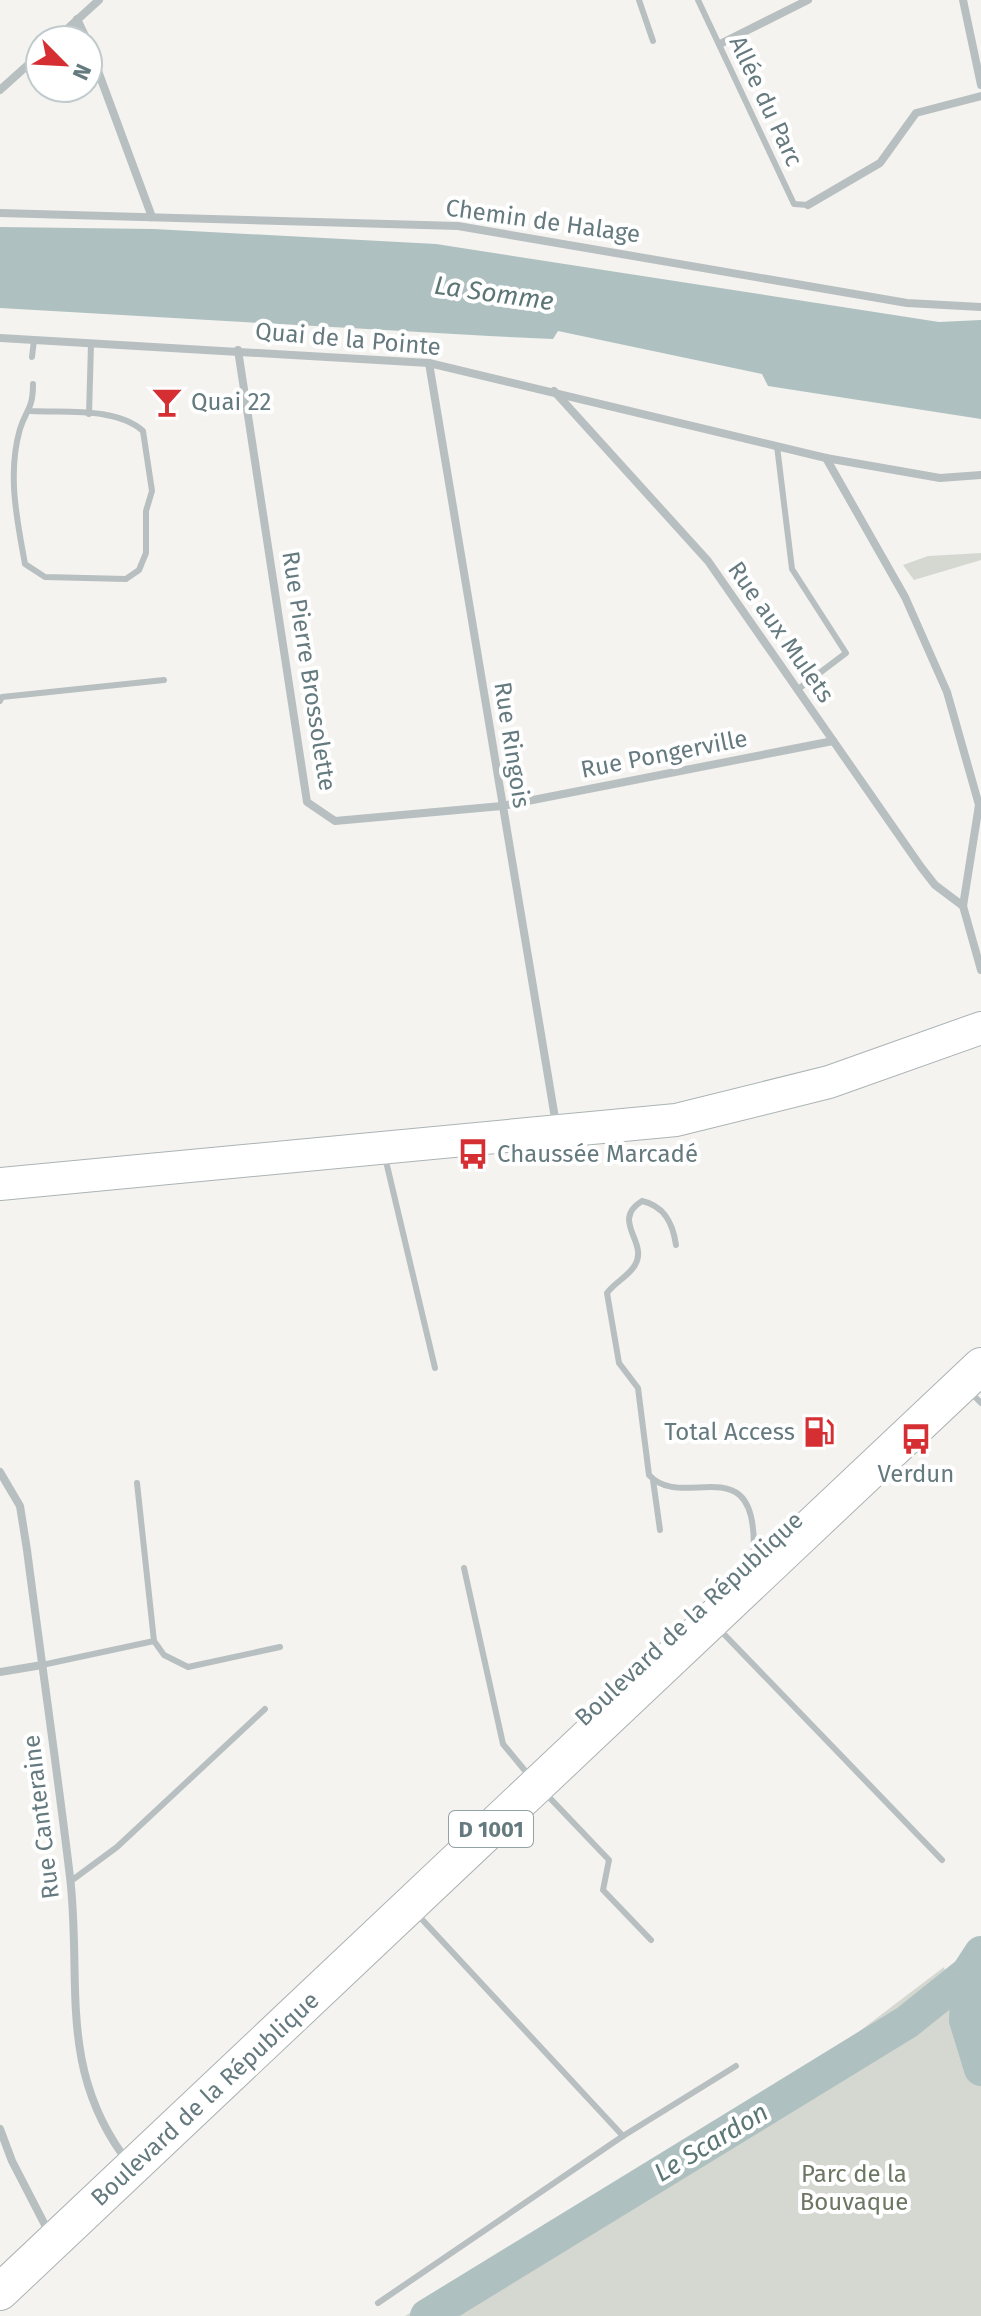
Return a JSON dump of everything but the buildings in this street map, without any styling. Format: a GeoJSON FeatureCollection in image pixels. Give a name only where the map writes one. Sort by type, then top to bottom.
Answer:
{"type":"FeatureCollection","features":[{"type":"Feature","properties":{"kind":"main road","name":"Boulevard de la République"},"geometry":{"type":"LineString","coordinates":[[0,2292],[751,1572],[969,1381],[981,1346]]}},
{"type":"Feature","properties":{"kind":"main road","name":"Boulevard de la République"},"geometry":{"type":"LineString","coordinates":[[0,2268],[708,1618],[751,1572]]}},
{"type":"Feature","properties":{"kind":"street"},"geometry":{"type":"LineString","coordinates":[[72,24],[99,0]]}},
{"type":"Feature","properties":{"kind":"street"},"geometry":{"type":"LineString","coordinates":[[720,44],[808,0]]}},
{"type":"Feature","properties":{"kind":"street"},"geometry":{"type":"LineString","coordinates":[[963,0],[981,85]]}},
{"type":"Feature","properties":{"kind":"street"},"geometry":{"type":"LineString","coordinates":[[77,19],[79,24]]}},
{"type":"Feature","properties":{"kind":"street"},"geometry":{"type":"LineString","coordinates":[[0,90],[24,68]]}},
{"type":"Feature","properties":{"kind":"street"},"geometry":{"type":"LineString","coordinates":[[104,88],[152,217]]}},
{"type":"Feature","properties":{"kind":"street"},"geometry":{"type":"LineString","coordinates":[[808,205],[880,163],[916,113],[981,96]]}},
{"type":"Feature","properties":{"kind":"street","name":"Chemin de Halage"},"geometry":{"type":"LineString","coordinates":[[0,213],[458,226],[907,303],[981,307]]}},
{"type":"Feature","properties":{"kind":"street","name":"Quai de la Pointe"},"geometry":{"type":"LineString","coordinates":[[0,338],[429,363],[553,390],[826,458],[940,478],[981,475]]}},
{"type":"Feature","properties":{"kind":"street","name":"Rue Pierre Brossolette"},"geometry":{"type":"LineString","coordinates":[[238,350],[307,802],[335,821],[502,806]]}},
{"type":"Feature","properties":{"kind":"street","name":"Rue Ringois"},"geometry":{"type":"LineString","coordinates":[[429,363],[558,1133]]}},
{"type":"Feature","properties":{"kind":"street","name":"Rue aux Mulets"},"geometry":{"type":"LineString","coordinates":[[553,390],[708,561],[935,885],[963,906]]}},
{"type":"Feature","properties":{"kind":"street"},"geometry":{"type":"LineString","coordinates":[[826,458],[905,597],[947,692],[979,805],[963,906],[981,970]]}},
{"type":"Feature","properties":{"kind":"street","name":"Rue Pongerville"},"geometry":{"type":"LineString","coordinates":[[502,806],[833,741]]}},
{"type":"Feature","properties":{"kind":"street"},"geometry":{"type":"LineString","coordinates":[[0,1184],[383,1150],[705,1116],[829,1082],[981,1028]]}},
{"type":"Feature","properties":{"kind":"street","name":"Rue Canteraine"},"geometry":{"type":"LineString","coordinates":[[0,1472],[20,1506],[23,1519],[71,1881],[78,2057],[107,2133],[122,2154]]}},
{"type":"Feature","properties":{"kind":"street"},"geometry":{"type":"LineString","coordinates":[[0,1672],[42,1665]]}},
{"type":"Feature","properties":{"kind":"street"},"geometry":{"type":"LineString","coordinates":[[0,2129],[12,2161],[45,2225]]}},
{"type":"Feature","properties":{"kind":"street"},"geometry":{"type":"LineString","coordinates":[[0,2167],[12,2161]]}},
{"type":"Feature","properties":{"kind":"lane"},"geometry":{"type":"LineString","coordinates":[[639,0],[653,41]]}},
{"type":"Feature","properties":{"kind":"lane","name":"Allée du Parc"},"geometry":{"type":"LineString","coordinates":[[698,0],[794,204],[808,205]]}},
{"type":"Feature","properties":{"kind":"lane"},"geometry":{"type":"LineString","coordinates":[[32,357],[34,340]]}},
{"type":"Feature","properties":{"kind":"lane"},"geometry":{"type":"LineString","coordinates":[[89,414],[91,344]]}},
{"type":"Feature","properties":{"kind":"lane"},"geometry":{"type":"LineString","coordinates":[[31,411],[131,420],[143,431],[149,450],[152,491],[146,511],[146,553],[139,570],[126,579],[45,577],[25,564],[13,493],[20,428],[31,411],[33,384]]}},
{"type":"Feature","properties":{"kind":"lane"},"geometry":{"type":"LineString","coordinates":[[777,446],[792,569],[846,653],[797,690]]}},
{"type":"Feature","properties":{"kind":"lane"},"geometry":{"type":"LineString","coordinates":[[0,701],[2,697],[164,680]]}},
{"type":"Feature","properties":{"kind":"lane"},"geometry":{"type":"LineString","coordinates":[[383,1150],[435,1368]]}},
{"type":"Feature","properties":{"kind":"lane"},"geometry":{"type":"LineString","coordinates":[[676,1245],[673,1225],[653,1204],[642,1201],[632,1207],[628,1217],[639,1255],[635,1267],[615,1282],[607,1293],[619,1363],[638,1388],[649,1475],[661,1485],[736,1491],[742,1496],[751,1524],[751,1572]]}},
{"type":"Feature","properties":{"kind":"lane"},"geometry":{"type":"LineString","coordinates":[[653,1480],[660,1530]]}},
{"type":"Feature","properties":{"kind":"lane"},"geometry":{"type":"LineString","coordinates":[[137,1483],[154,1641],[164,1655],[188,1667],[280,1647]]}},
{"type":"Feature","properties":{"kind":"lane"},"geometry":{"type":"LineString","coordinates":[[464,1568],[503,1744],[609,1860],[603,1890],[651,1940]]}},
{"type":"Feature","properties":{"kind":"lane"},"geometry":{"type":"LineString","coordinates":[[708,1618],[942,1860]]}},
{"type":"Feature","properties":{"kind":"lane"},"geometry":{"type":"LineString","coordinates":[[42,1665],[154,1641]]}},
{"type":"Feature","properties":{"kind":"lane"},"geometry":{"type":"LineString","coordinates":[[71,1881],[117,1847],[265,1709]]}},
{"type":"Feature","properties":{"kind":"lane"},"geometry":{"type":"LineString","coordinates":[[407,1903],[623,2136]]}},
{"type":"Feature","properties":{"kind":"lane"},"geometry":{"type":"LineString","coordinates":[[378,2303],[623,2136],[736,2066]]}},
{"type":"Feature","properties":{"kind":"green space"},"geometry":{"type":"Polygon","coordinates":[[[981,553],[981,560],[914,580],[903,565],[928,556],[981,553]]]}},
{"type":"Feature","properties":{"kind":"green space","name":"Parc de la Bouvaque"},"geometry":{"type":"Polygon","coordinates":[[[944,1967],[971,2072],[981,2085],[981,2316],[405,2316],[832,2052],[944,1967]]]}},
{"type":"Feature","properties":{"kind":"water","name":"La Somme"},"geometry":{"type":"Polygon","coordinates":[[[0,227],[154,229],[436,244],[939,322],[981,320],[981,419],[768,386],[762,374],[558,331],[553,339],[0,308],[0,227]]]}},
{"type":"Feature","properties":{"kind":"waterway","name":"Le Scardon"},"geometry":{"type":"LineString","coordinates":[[427,2316],[907,2022],[968,1973],[981,1953]]}},
{"type":"Feature","properties":{"kind":"waterway"},"geometry":{"type":"LineString","coordinates":[[968,1973],[966,2020],[981,2069]]}},
{"type":"Feature","properties":{"kind":"place","name":"Quai 22"},"geometry":{"type":"Point","coordinates":[167,402]}},
{"type":"Feature","properties":{"kind":"place","name":"Chaussée Marcadé"},"geometry":{"type":"Point","coordinates":[473,1154]}},
{"type":"Feature","properties":{"kind":"place","name":"Total Access"},"geometry":{"type":"Point","coordinates":[819,1432]}},
{"type":"Feature","properties":{"kind":"place","name":"Verdun"},"geometry":{"type":"Point","coordinates":[916,1439]}}]}
